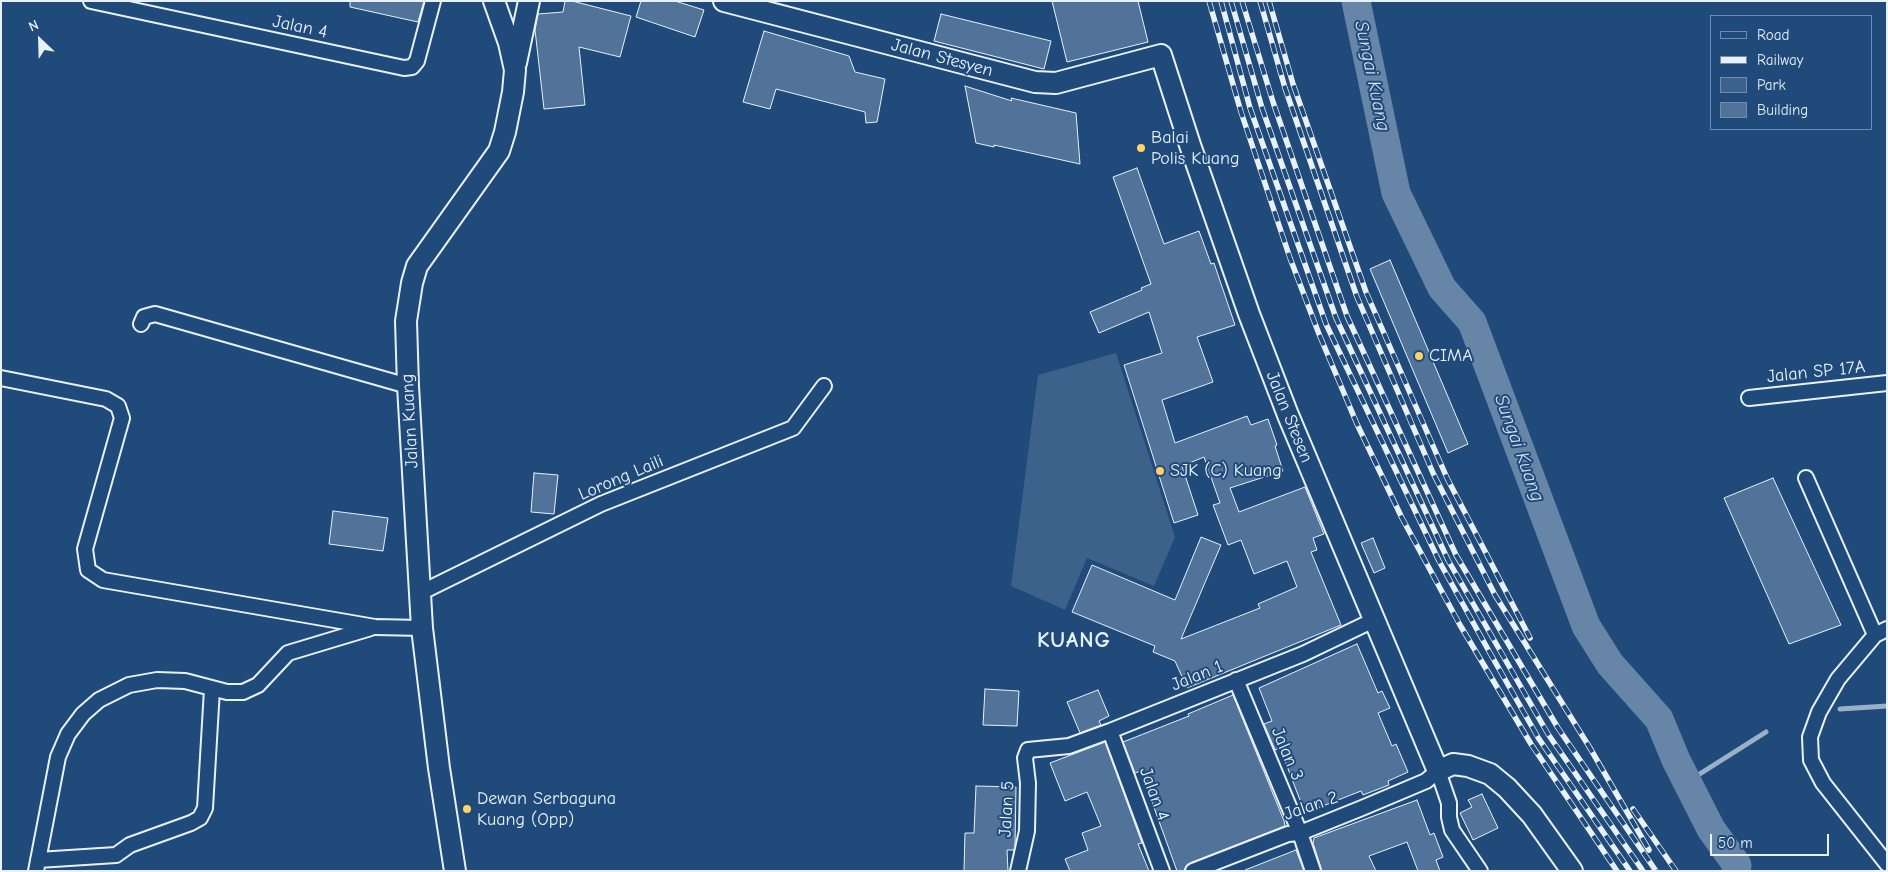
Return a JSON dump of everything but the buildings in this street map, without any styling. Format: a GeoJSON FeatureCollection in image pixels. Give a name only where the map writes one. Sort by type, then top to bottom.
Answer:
{"type":"FeatureCollection","features":[{"type":"Feature","properties":{"kind":"main road"},"geometry":{"type":"LineString","coordinates":[[515,70],[530,1]]}},
{"type":"Feature","properties":{"kind":"main road","name":"Jalan Stesyen"},"geometry":{"type":"LineString","coordinates":[[724,1],[751,5],[1035,82],[1056,83],[1161,55]]}},
{"type":"Feature","properties":{"kind":"main road","name":"Jalan Kuang"},"geometry":{"type":"LineString","coordinates":[[455,871],[439,768],[422,628],[406,321],[412,283],[418,266],[499,151],[513,92],[515,70],[497,6]]}},
{"type":"Feature","properties":{"kind":"main road","name":"Jalan Stesen"},"geometry":{"type":"LineString","coordinates":[[1161,55],[1249,314],[1288,415],[1438,771]]}},
{"type":"Feature","properties":{"kind":"main road"},"geometry":{"type":"LineString","coordinates":[[1438,771],[1453,764],[1468,766],[1490,774],[1507,788],[1532,815],[1572,871]]}},
{"type":"Feature","properties":{"kind":"street","name":"Jalan 4"},"geometry":{"type":"LineString","coordinates":[[91,1],[128,5],[404,68],[412,67],[417,61],[433,1]]}},
{"type":"Feature","properties":{"kind":"street"},"geometry":{"type":"LineString","coordinates":[[141,324],[144,317],[155,314],[408,386]]}},
{"type":"Feature","properties":{"kind":"street"},"geometry":{"type":"LineString","coordinates":[[1,378],[106,399],[118,406],[122,418],[86,549],[88,570],[103,580],[375,627],[422,628]]}},
{"type":"Feature","properties":{"kind":"street","name":"Jalan SP 17A"},"geometry":{"type":"LineString","coordinates":[[1749,398],[1887,383]]}},
{"type":"Feature","properties":{"kind":"street","name":"Lorong Laili"},"geometry":{"type":"LineString","coordinates":[[420,593],[602,504],[793,428],[824,386]]}},
{"type":"Feature","properties":{"kind":"street"},"geometry":{"type":"LineString","coordinates":[[1806,478],[1881,632],[1838,678],[1819,712],[1810,737],[1812,760],[1823,783],[1887,864]]}},
{"type":"Feature","properties":{"kind":"street","name":"Jalan 1"},"geometry":{"type":"LineString","coordinates":[[1028,750],[1069,746],[1110,731],[1303,654],[1374,620]]}},
{"type":"Feature","properties":{"kind":"street"},"geometry":{"type":"LineString","coordinates":[[212,688],[206,808],[200,818],[130,845],[116,855],[37,866],[58,757],[68,734],[83,714],[99,700],[129,686],[157,680],[185,681],[212,688],[227,692],[243,692],[258,685],[288,653],[375,627]]}},
{"type":"Feature","properties":{"kind":"street","name":"Jalan 3"},"geometry":{"type":"LineString","coordinates":[[1236,680],[1300,833],[1313,871]]}},
{"type":"Feature","properties":{"kind":"street","name":"Jalan 4"},"geometry":{"type":"LineString","coordinates":[[1110,731],[1162,871]]}},
{"type":"Feature","properties":{"kind":"street","name":"Jalan 5"},"geometry":{"type":"LineString","coordinates":[[1018,871],[1028,831],[1028,783],[1025,758],[1028,750]]}},
{"type":"Feature","properties":{"kind":"street"},"geometry":{"type":"LineString","coordinates":[[1438,771],[1449,803],[1449,817],[1452,830],[1480,871]]}},
{"type":"Feature","properties":{"kind":"street","name":"Jalan 2"},"geometry":{"type":"LineString","coordinates":[[1193,871],[1288,834],[1300,833],[1426,781],[1438,771]]}},
{"type":"Feature","properties":{"kind":"green space"},"geometry":{"type":"Polygon","coordinates":[[[1116,353],[1175,537],[1154,586],[1087,558],[1065,610],[1011,586],[1038,375],[1116,353]]]}},
{"type":"Feature","properties":{"kind":"waterway","name":"Sungai Kuang"},"geometry":{"type":"LineString","coordinates":[[1356,1],[1396,193],[1442,288],[1472,322],[1586,626],[1610,664],[1659,719],[1676,760],[1711,829],[1737,865],[1736,871]]}},
{"type":"Feature","properties":{"kind":"waterway"},"geometry":{"type":"LineString","coordinates":[[1840,709],[1887,706]]}},
{"type":"Feature","properties":{"kind":"waterway"},"geometry":{"type":"LineString","coordinates":[[1687,782],[1766,732]]}},
{"type":"Feature","properties":{"kind":"railway"},"geometry":{"type":"LineString","coordinates":[[1209,1],[1241,112],[1290,258],[1319,334],[1357,424],[1402,518],[1460,625],[1531,744],[1617,871]]}},
{"type":"Feature","properties":{"kind":"railway"},"geometry":{"type":"LineString","coordinates":[[1221,1],[1250,108],[1326,324],[1439,561],[1490,653],[1539,739],[1630,871]]}},
{"type":"Feature","properties":{"kind":"railway"},"geometry":{"type":"LineString","coordinates":[[1231,1],[1262,108],[1336,318],[1448,560],[1548,734],[1643,871]]}},
{"type":"Feature","properties":{"kind":"railway"},"geometry":{"type":"LineString","coordinates":[[1242,1],[1273,102],[1347,316],[1456,555],[1558,728],[1656,871]]}},
{"type":"Feature","properties":{"kind":"railway"},"geometry":{"type":"LineString","coordinates":[[1260,1],[1285,88],[1357,297],[1433,473],[1495,595],[1590,748],[1649,850]]}},
{"type":"Feature","properties":{"kind":"railway"},"geometry":{"type":"LineString","coordinates":[[1269,1],[1293,84],[1366,292],[1447,478],[1530,638]]}},
{"type":"Feature","properties":{"kind":"railway"},"geometry":{"type":"LineString","coordinates":[[1633,809],[1676,871]]}},
{"type":"Feature","properties":{"kind":"place","name":"Balai Polis Kuang"},"geometry":{"type":"Point","coordinates":[1141,148]}},
{"type":"Feature","properties":{"kind":"place","name":"CIMA"},"geometry":{"type":"Point","coordinates":[1419,356]}},
{"type":"Feature","properties":{"kind":"place","name":"SJK (C) Kuang"},"geometry":{"type":"Point","coordinates":[1160,471]}},
{"type":"Feature","properties":{"kind":"place","name":"Dewan Serbaguna Kuang (Opp)"},"geometry":{"type":"Point","coordinates":[467,809]}},
{"type":"Feature","properties":{"kind":"district","name":"KUANG"},"geometry":{"type":"Point","coordinates":[1074,641]}}]}
